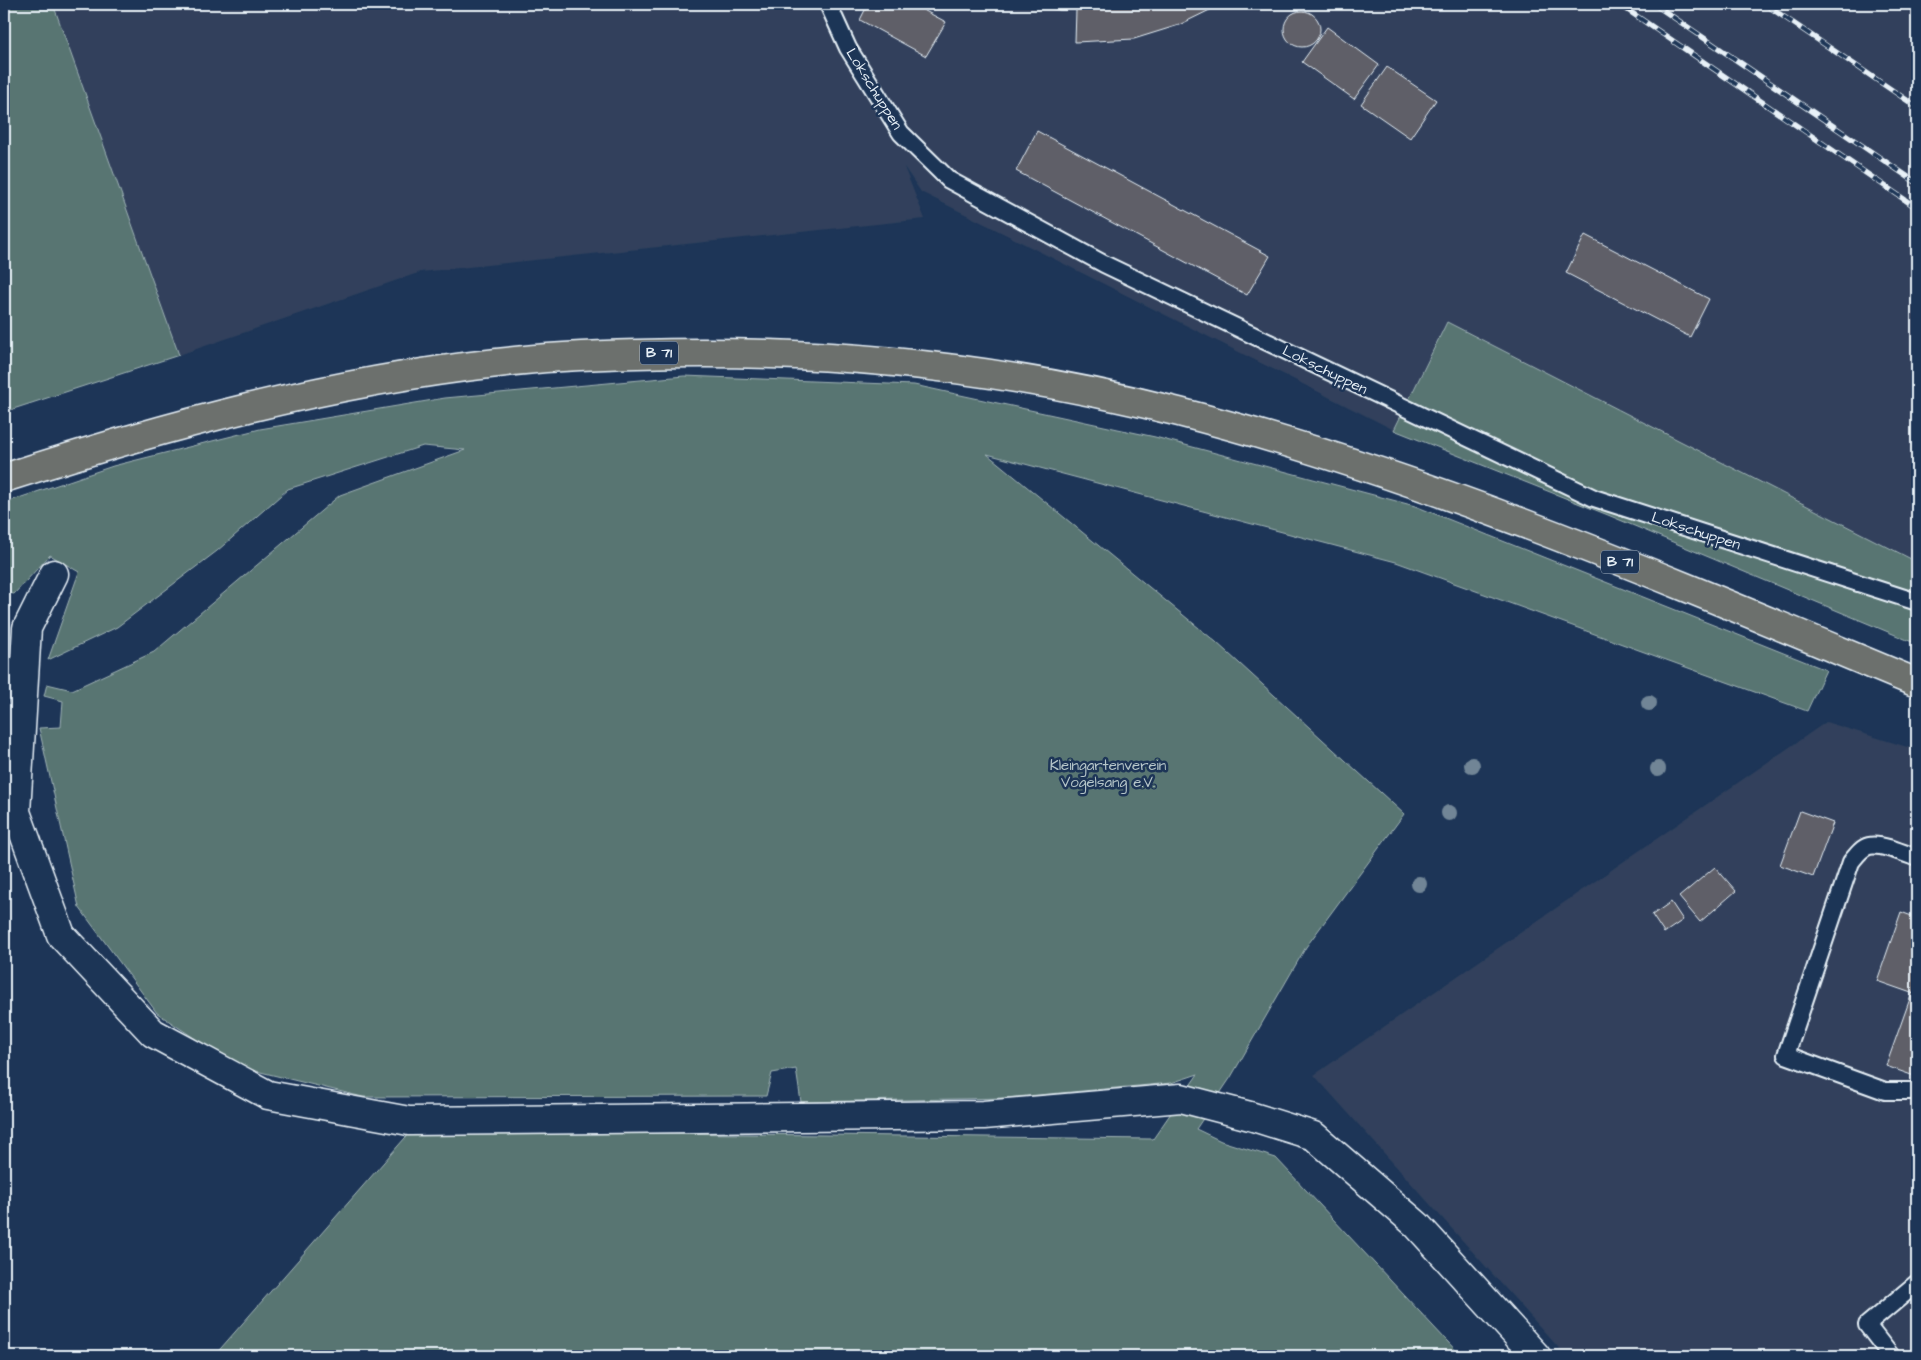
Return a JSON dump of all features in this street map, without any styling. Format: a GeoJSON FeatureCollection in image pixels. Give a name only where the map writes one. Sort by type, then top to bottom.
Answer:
{"type":"FeatureCollection","features":[{"type":"Feature","properties":{"kind":"main road","name":"B 71"},"geometry":{"type":"LineString","coordinates":[[4,478],[164,429],[262,404],[334,388],[500,362],[595,355],[682,352],[848,357],[932,366],[1008,376],[1103,394],[1185,414],[1319,452],[1554,536],[1917,683]]}},
{"type":"Feature","properties":{"kind":"street"},"geometry":{"type":"LineString","coordinates":[[54,574],[27,628],[16,812],[61,935],[153,1033],[268,1095],[409,1121],[984,1115],[1181,1098],[1250,1116],[1314,1136],[1417,1225],[1536,1356]]}},
{"type":"Feature","properties":{"kind":"lane","name":"Lokschuppen"},"geometry":{"type":"LineString","coordinates":[[828,4],[848,48],[901,133],[949,180],[1104,264],[1594,498],[1917,602]]}},
{"type":"Feature","properties":{"kind":"lane"},"geometry":{"type":"LineString","coordinates":[[1917,858],[1882,846],[1870,846],[1859,853],[1851,862],[1786,1056],[1885,1091],[1917,1091]]}},
{"type":"Feature","properties":{"kind":"lane"},"geometry":{"type":"LineString","coordinates":[[1891,1356],[1867,1325],[1917,1282]]}},
{"type":"Feature","properties":{"kind":"shaded area"},"geometry":{"type":"Polygon","coordinates":[[[53,4],[1917,4],[1917,562],[1447,322],[1394,430],[921,192],[904,167],[925,219],[421,272],[179,355],[53,4]]]}},
{"type":"Feature","properties":{"kind":"shaded area"},"geometry":{"type":"Polygon","coordinates":[[[1826,722],[1917,750],[1917,1356],[1566,1356],[1314,1075],[1826,722]]]}},
{"type":"Feature","properties":{"kind":"green space"},"geometry":{"type":"Polygon","coordinates":[[[4,4],[53,4],[179,355],[4,412],[4,4]]]}},
{"type":"Feature","properties":{"kind":"green space"},"geometry":{"type":"Polygon","coordinates":[[[1447,322],[1917,562],[1917,644],[1608,515],[1394,430],[1447,322]]]}},
{"type":"Feature","properties":{"kind":"green space","name":"Kleingartenverein Vogelsang e.V."},"geometry":{"type":"Polygon","coordinates":[[[684,376],[914,385],[1155,437],[1415,506],[1826,670],[1807,711],[1396,562],[987,454],[1216,642],[1404,814],[1306,947],[1231,1077],[1196,1129],[1221,1141],[1276,1158],[1461,1356],[214,1356],[412,1130],[1153,1139],[1198,1074],[1171,1083],[1005,1098],[801,1102],[796,1069],[772,1073],[766,1096],[363,1097],[236,1066],[157,1013],[79,907],[39,728],[61,727],[63,701],[44,696],[47,684],[72,690],[154,652],[340,495],[465,450],[423,446],[288,489],[217,551],[117,627],[48,660],[79,572],[50,555],[14,594],[4,592],[4,503],[113,466],[260,429],[445,398],[684,376]]]}},
{"type":"Feature","properties":{"kind":"building"},"geometry":{"type":"Polygon","coordinates":[[[868,4],[912,4],[946,22],[926,56],[860,20],[868,4]]]}},
{"type":"Feature","properties":{"kind":"building"},"geometry":{"type":"Polygon","coordinates":[[[1025,4],[1222,4],[1179,25],[1134,39],[1075,42],[1076,10],[1060,10],[1025,4]]]}},
{"type":"Feature","properties":{"kind":"building"},"geometry":{"type":"Polygon","coordinates":[[[1302,11],[1309,12],[1315,16],[1319,22],[1319,36],[1315,42],[1309,46],[1302,47],[1295,46],[1289,42],[1285,36],[1284,29],[1285,22],[1289,16],[1295,12],[1302,11]]]}},
{"type":"Feature","properties":{"kind":"building"},"geometry":{"type":"Polygon","coordinates":[[[1327,27],[1379,65],[1354,99],[1302,62],[1327,27]]]}},
{"type":"Feature","properties":{"kind":"building"},"geometry":{"type":"Polygon","coordinates":[[[1387,67],[1436,100],[1410,138],[1361,104],[1387,67]]]}},
{"type":"Feature","properties":{"kind":"building"},"geometry":{"type":"Polygon","coordinates":[[[1037,131],[1270,256],[1247,295],[1016,171],[1037,131]]]}},
{"type":"Feature","properties":{"kind":"building"},"geometry":{"type":"Polygon","coordinates":[[[1585,235],[1709,299],[1690,337],[1566,273],[1585,235]]]}},
{"type":"Feature","properties":{"kind":"building"},"geometry":{"type":"Polygon","coordinates":[[[1800,811],[1833,823],[1813,877],[1780,865],[1800,811]]]}},
{"type":"Feature","properties":{"kind":"building"},"geometry":{"type":"Polygon","coordinates":[[[1715,867],[1736,891],[1700,922],[1679,897],[1715,867]]]}},
{"type":"Feature","properties":{"kind":"building"},"geometry":{"type":"Polygon","coordinates":[[[1671,902],[1683,920],[1664,933],[1652,915],[1671,902]]]}},
{"type":"Feature","properties":{"kind":"building"},"geometry":{"type":"Polygon","coordinates":[[[1901,912],[1917,918],[1917,995],[1877,981],[1901,912]]]}},
{"type":"Feature","properties":{"kind":"building"},"geometry":{"type":"Polygon","coordinates":[[[1912,993],[1917,995],[1917,1077],[1886,1066],[1912,993]]]}},
{"type":"Feature","properties":{"kind":"railway"},"geometry":{"type":"LineString","coordinates":[[1619,4],[1917,208]]}},
{"type":"Feature","properties":{"kind":"railway"},"geometry":{"type":"LineString","coordinates":[[1654,4],[1917,183]]}},
{"type":"Feature","properties":{"kind":"railway"},"geometry":{"type":"LineString","coordinates":[[1765,4],[1917,107]]}}]}
